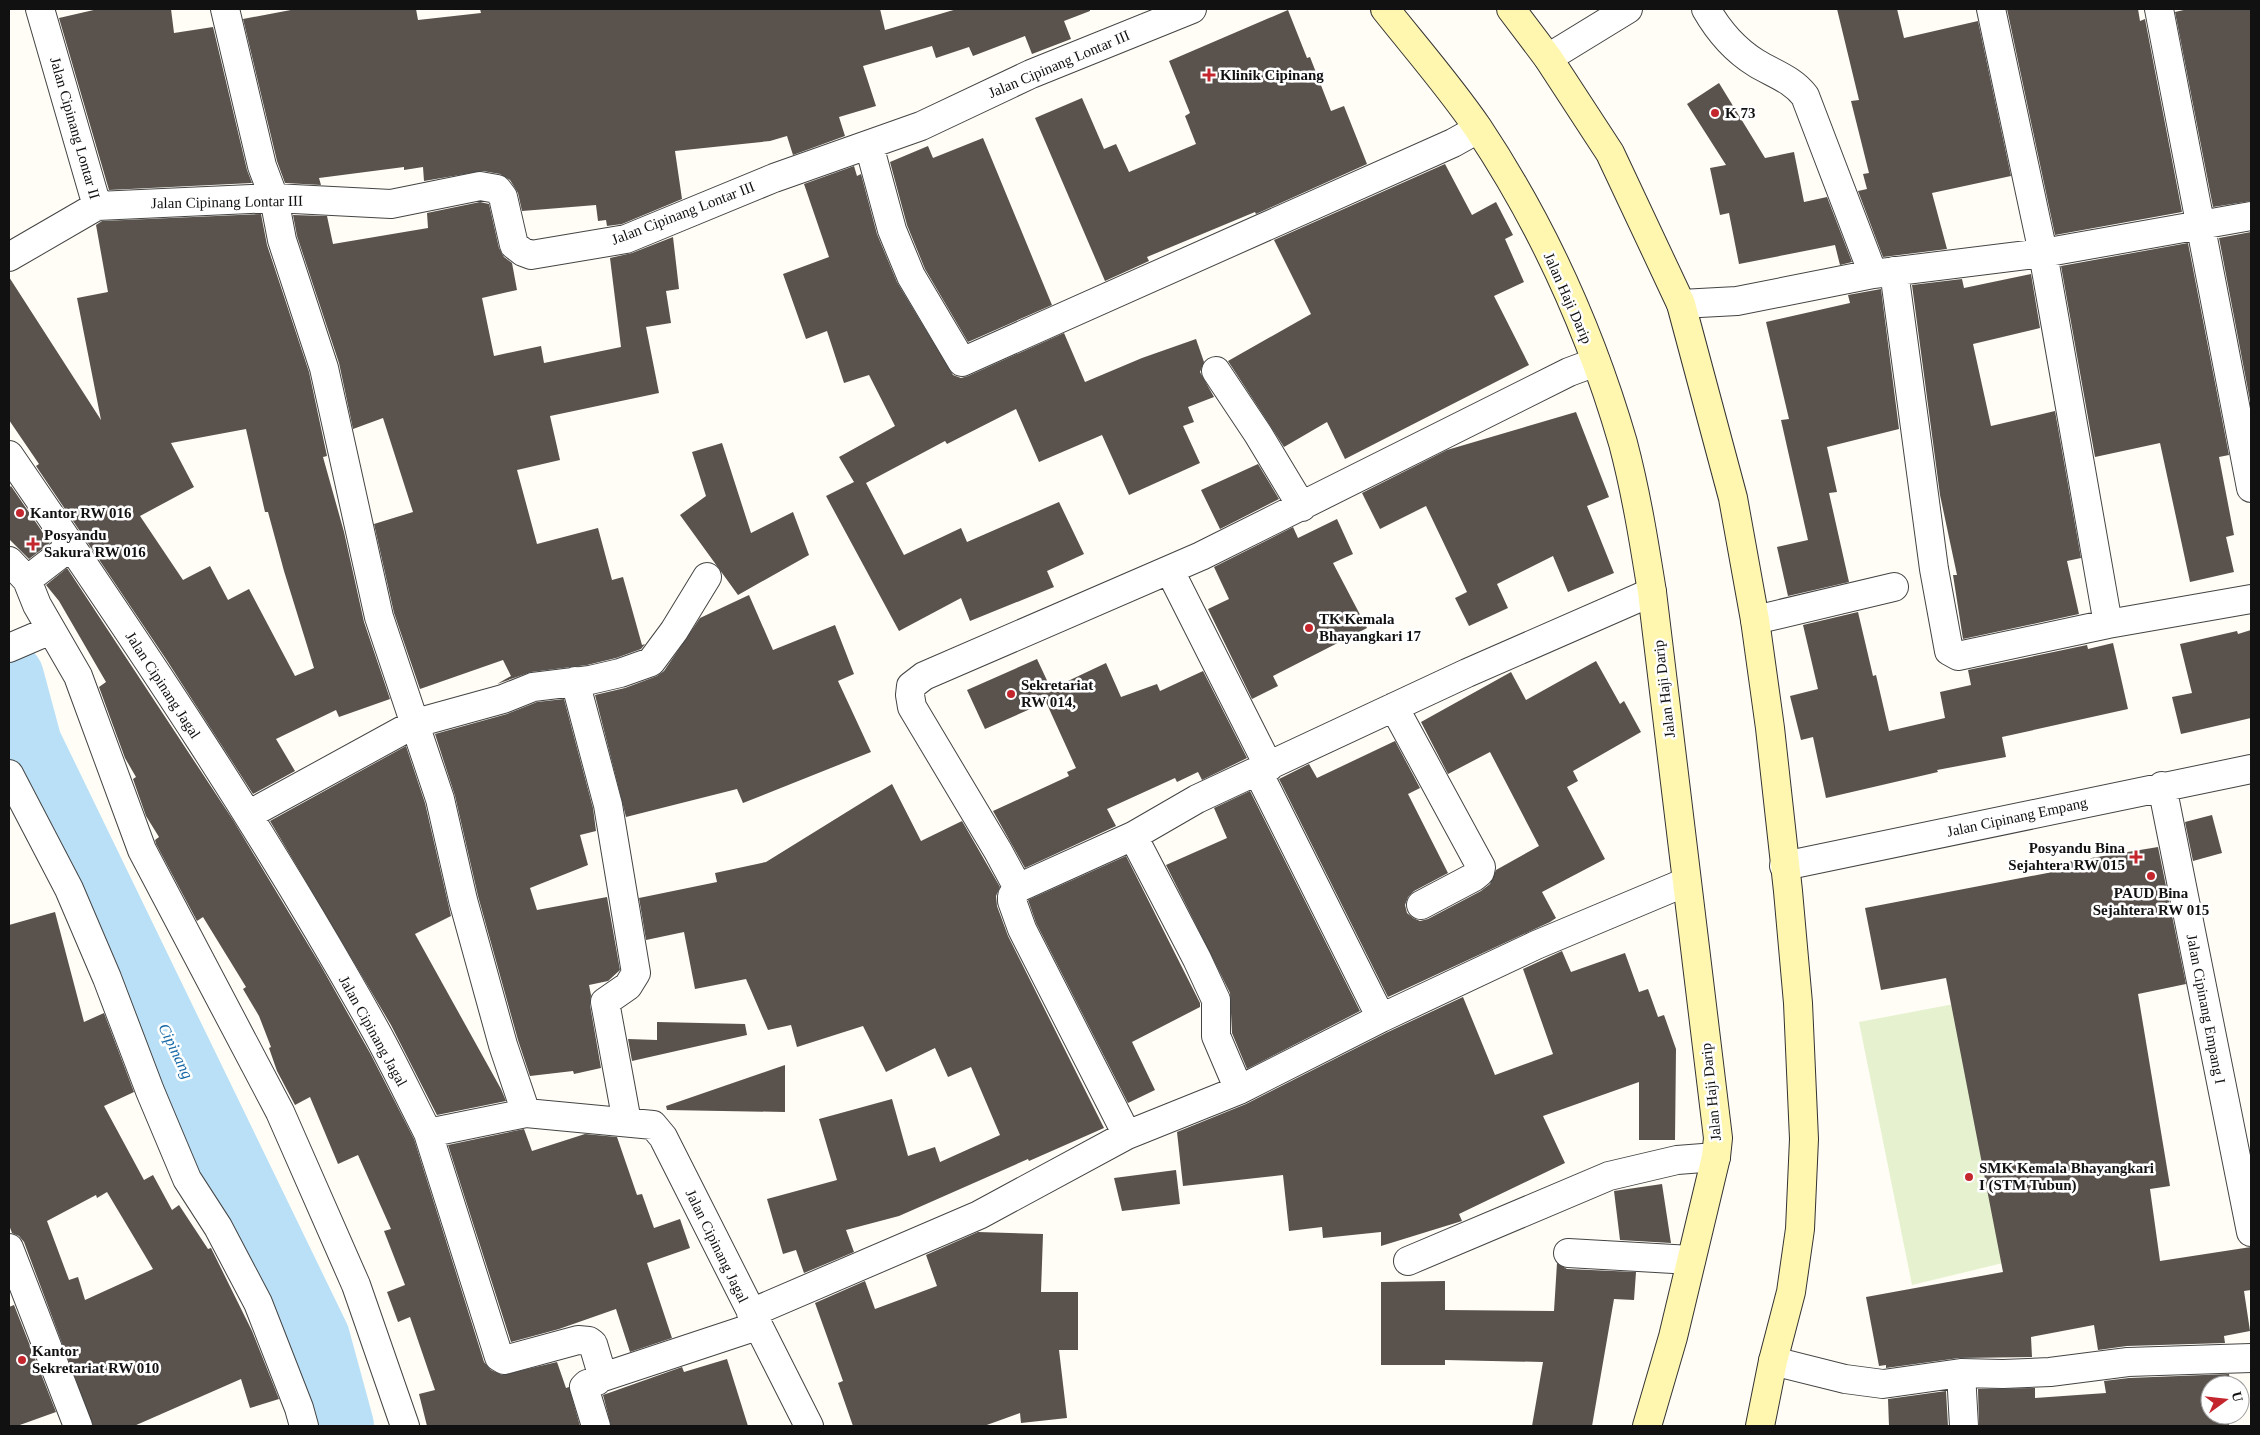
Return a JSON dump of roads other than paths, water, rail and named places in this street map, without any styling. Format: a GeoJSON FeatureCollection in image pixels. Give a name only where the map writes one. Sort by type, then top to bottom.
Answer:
{"type":"FeatureCollection","features":[{"type":"Feature","properties":{"kind":"main road","name":"Jalan Haji Darip"},"geometry":{"type":"LineString","coordinates":[[1386,9],[1478,129],[1521,199],[1560,275],[1596,362],[1623,444],[1639,511],[1652,592],[1718,1138],[1716,1157],[1673,1337],[1647,1426]]}},
{"type":"Feature","properties":{"kind":"main road"},"geometry":{"type":"LineString","coordinates":[[1511,9],[1548,58],[1610,153],[1681,304],[1733,498],[1755,620],[1770,728],[1798,1003],[1804,1139],[1800,1229],[1791,1292],[1773,1361],[1760,1426]]}},
{"type":"Feature","properties":{"kind":"street","name":"Jalan Cipinang Lontar II"},"geometry":{"type":"LineString","coordinates":[[9,257],[97,206],[40,9]]}},
{"type":"Feature","properties":{"kind":"street"},"geometry":{"type":"LineString","coordinates":[[224,9],[262,166],[274,198],[282,240],[324,368],[379,617],[440,798],[463,900],[498,1027],[526,1113]]}},
{"type":"Feature","properties":{"kind":"street","name":"Jalan Cipinang Lontar III"},"geometry":{"type":"LineString","coordinates":[[97,206],[274,198],[391,204],[480,186],[497,189],[504,197],[514,245],[531,255],[626,239],[774,178],[869,146],[921,126],[1031,74],[1192,9]]}},
{"type":"Feature","properties":{"kind":"street"},"geometry":{"type":"LineString","coordinates":[[1548,58],[1628,9]]}},
{"type":"Feature","properties":{"kind":"street"},"geometry":{"type":"LineString","coordinates":[[1706,9],[1735,47],[1757,64],[1792,83],[1805,96],[1883,272],[1948,651],[1958,656],[2108,624],[2251,599]]}},
{"type":"Feature","properties":{"kind":"street"},"geometry":{"type":"LineString","coordinates":[[1991,9],[2043,253],[2108,624]]}},
{"type":"Feature","properties":{"kind":"street"},"geometry":{"type":"LineString","coordinates":[[2159,9],[2202,224],[2251,488]]}},
{"type":"Feature","properties":{"kind":"street"},"geometry":{"type":"LineString","coordinates":[[869,146],[892,230],[911,276],[962,362],[1453,143],[1478,129]]}},
{"type":"Feature","properties":{"kind":"street"},"geometry":{"type":"LineString","coordinates":[[1681,304],[1737,301],[1883,272],[2043,253],[2251,216]]}},
{"type":"Feature","properties":{"kind":"street"},"geometry":{"type":"LineString","coordinates":[[1018,888],[998,850],[912,707],[911,686],[924,676],[1170,571],[1302,507],[1569,372],[1596,362]]}},
{"type":"Feature","properties":{"kind":"street"},"geometry":{"type":"LineString","coordinates":[[1216,371],[1263,442],[1302,507]]}},
{"type":"Feature","properties":{"kind":"street","name":"Jalan Cipinang Jagal"},"geometry":{"type":"LineString","coordinates":[[9,455],[248,814],[377,1033],[428,1133],[526,1113],[653,1125],[663,1136],[809,1426]]}},
{"type":"Feature","properties":{"kind":"street"},"geometry":{"type":"LineString","coordinates":[[27,580],[71,546]]}},
{"type":"Feature","properties":{"kind":"street"},"geometry":{"type":"LineString","coordinates":[[9,561],[27,580],[50,630],[78,676],[142,850],[280,1112],[356,1285],[405,1426]]}},
{"type":"Feature","properties":{"kind":"street"},"geometry":{"type":"LineString","coordinates":[[1170,571],[1381,1018]]}},
{"type":"Feature","properties":{"kind":"street"},"geometry":{"type":"LineString","coordinates":[[248,814],[416,723],[503,699],[533,687],[620,673],[651,662],[674,631],[707,577]]}},
{"type":"Feature","properties":{"kind":"street"},"geometry":{"type":"LineString","coordinates":[[1755,620],[1894,587]]}},
{"type":"Feature","properties":{"kind":"street"},"geometry":{"type":"LineString","coordinates":[[1127,1135],[1022,929],[1012,901],[1012,896],[1018,888],[1133,836],[1197,799],[1394,707],[1652,592]]}},
{"type":"Feature","properties":{"kind":"street"},"geometry":{"type":"LineString","coordinates":[[16,645],[50,630]]}},
{"type":"Feature","properties":{"kind":"street"},"geometry":{"type":"LineString","coordinates":[[575,681],[608,805],[636,973],[628,986],[605,1002],[627,1122]]}},
{"type":"Feature","properties":{"kind":"street"},"geometry":{"type":"LineString","coordinates":[[1394,707],[1481,867],[1480,872],[1474,877],[1421,905]]}},
{"type":"Feature","properties":{"kind":"street","name":"Jalan Cipinang Empang"},"geometry":{"type":"LineString","coordinates":[[1784,866],[2251,769]]}},
{"type":"Feature","properties":{"kind":"street"},"geometry":{"type":"LineString","coordinates":[[9,774],[68,889],[107,978],[150,1091],[187,1179],[218,1226],[258,1303],[299,1408],[304,1426]]}},
{"type":"Feature","properties":{"kind":"street","name":"Jalan Cipinang Empang I"},"geometry":{"type":"LineString","coordinates":[[2162,786],[2251,1232]]}},
{"type":"Feature","properties":{"kind":"street"},"geometry":{"type":"LineString","coordinates":[[1133,836],[1197,959],[1216,1000],[1216,1036],[1239,1090]]}},
{"type":"Feature","properties":{"kind":"street"},"geometry":{"type":"LineString","coordinates":[[596,1426],[584,1387],[587,1384],[754,1320],[979,1215],[1127,1135],[1239,1090],[1381,1018],[1536,945],[1686,882]]}},
{"type":"Feature","properties":{"kind":"street"},"geometry":{"type":"LineString","coordinates":[[428,1133],[499,1357],[504,1360],[585,1339],[593,1344],[601,1371],[600,1378]]}},
{"type":"Feature","properties":{"kind":"street"},"geometry":{"type":"LineString","coordinates":[[1408,1261],[1609,1176],[1677,1160],[1716,1157]]}},
{"type":"Feature","properties":{"kind":"street"},"geometry":{"type":"LineString","coordinates":[[9,1248],[78,1426]]}},
{"type":"Feature","properties":{"kind":"street"},"geometry":{"type":"LineString","coordinates":[[1568,1253],[1691,1260]]}},
{"type":"Feature","properties":{"kind":"street"},"geometry":{"type":"LineString","coordinates":[[1773,1361],[1864,1383],[1883,1384],[1960,1373],[2050,1372],[2128,1362],[2251,1358]]}},
{"type":"Feature","properties":{"kind":"street"},"geometry":{"type":"LineString","coordinates":[[1960,1373],[1964,1426]]}},
{"type":"Feature","properties":{"kind":"waterway","name":"Cipinang"},"geometry":{"type":"LineString","coordinates":[[9,677],[27,744],[315,1338],[339,1426]]}},
{"type":"Feature","properties":{"kind":"place","name":"Klinik Cipinang"},"geometry":{"type":"Point","coordinates":[1209,75]}},
{"type":"Feature","properties":{"kind":"place","name":"K 73"},"geometry":{"type":"Point","coordinates":[1715,113]}},
{"type":"Feature","properties":{"kind":"place","name":"Kantor RW 016"},"geometry":{"type":"Point","coordinates":[20,513]}},
{"type":"Feature","properties":{"kind":"place","name":"Posyandu Sakura RW 016"},"geometry":{"type":"Point","coordinates":[33,544]}},
{"type":"Feature","properties":{"kind":"place","name":"TK Kemala Bhayangkari 17"},"geometry":{"type":"Point","coordinates":[1309,628]}},
{"type":"Feature","properties":{"kind":"place","name":"Sekretariat RW 014,"},"geometry":{"type":"Point","coordinates":[1011,694]}},
{"type":"Feature","properties":{"kind":"place","name":"Posyandu Bina Sejahtera RW 015"},"geometry":{"type":"Point","coordinates":[2136,857]}},
{"type":"Feature","properties":{"kind":"place","name":"PAUD Bina Sejahtera RW 015"},"geometry":{"type":"Point","coordinates":[2151,876]}},
{"type":"Feature","properties":{"kind":"place","name":"SMK Kemala Bhayangkari I (STM Tubun)"},"geometry":{"type":"Point","coordinates":[1969,1177]}},
{"type":"Feature","properties":{"kind":"place","name":"Kantor Sekretariat RW 010"},"geometry":{"type":"Point","coordinates":[22,1360]}}]}
